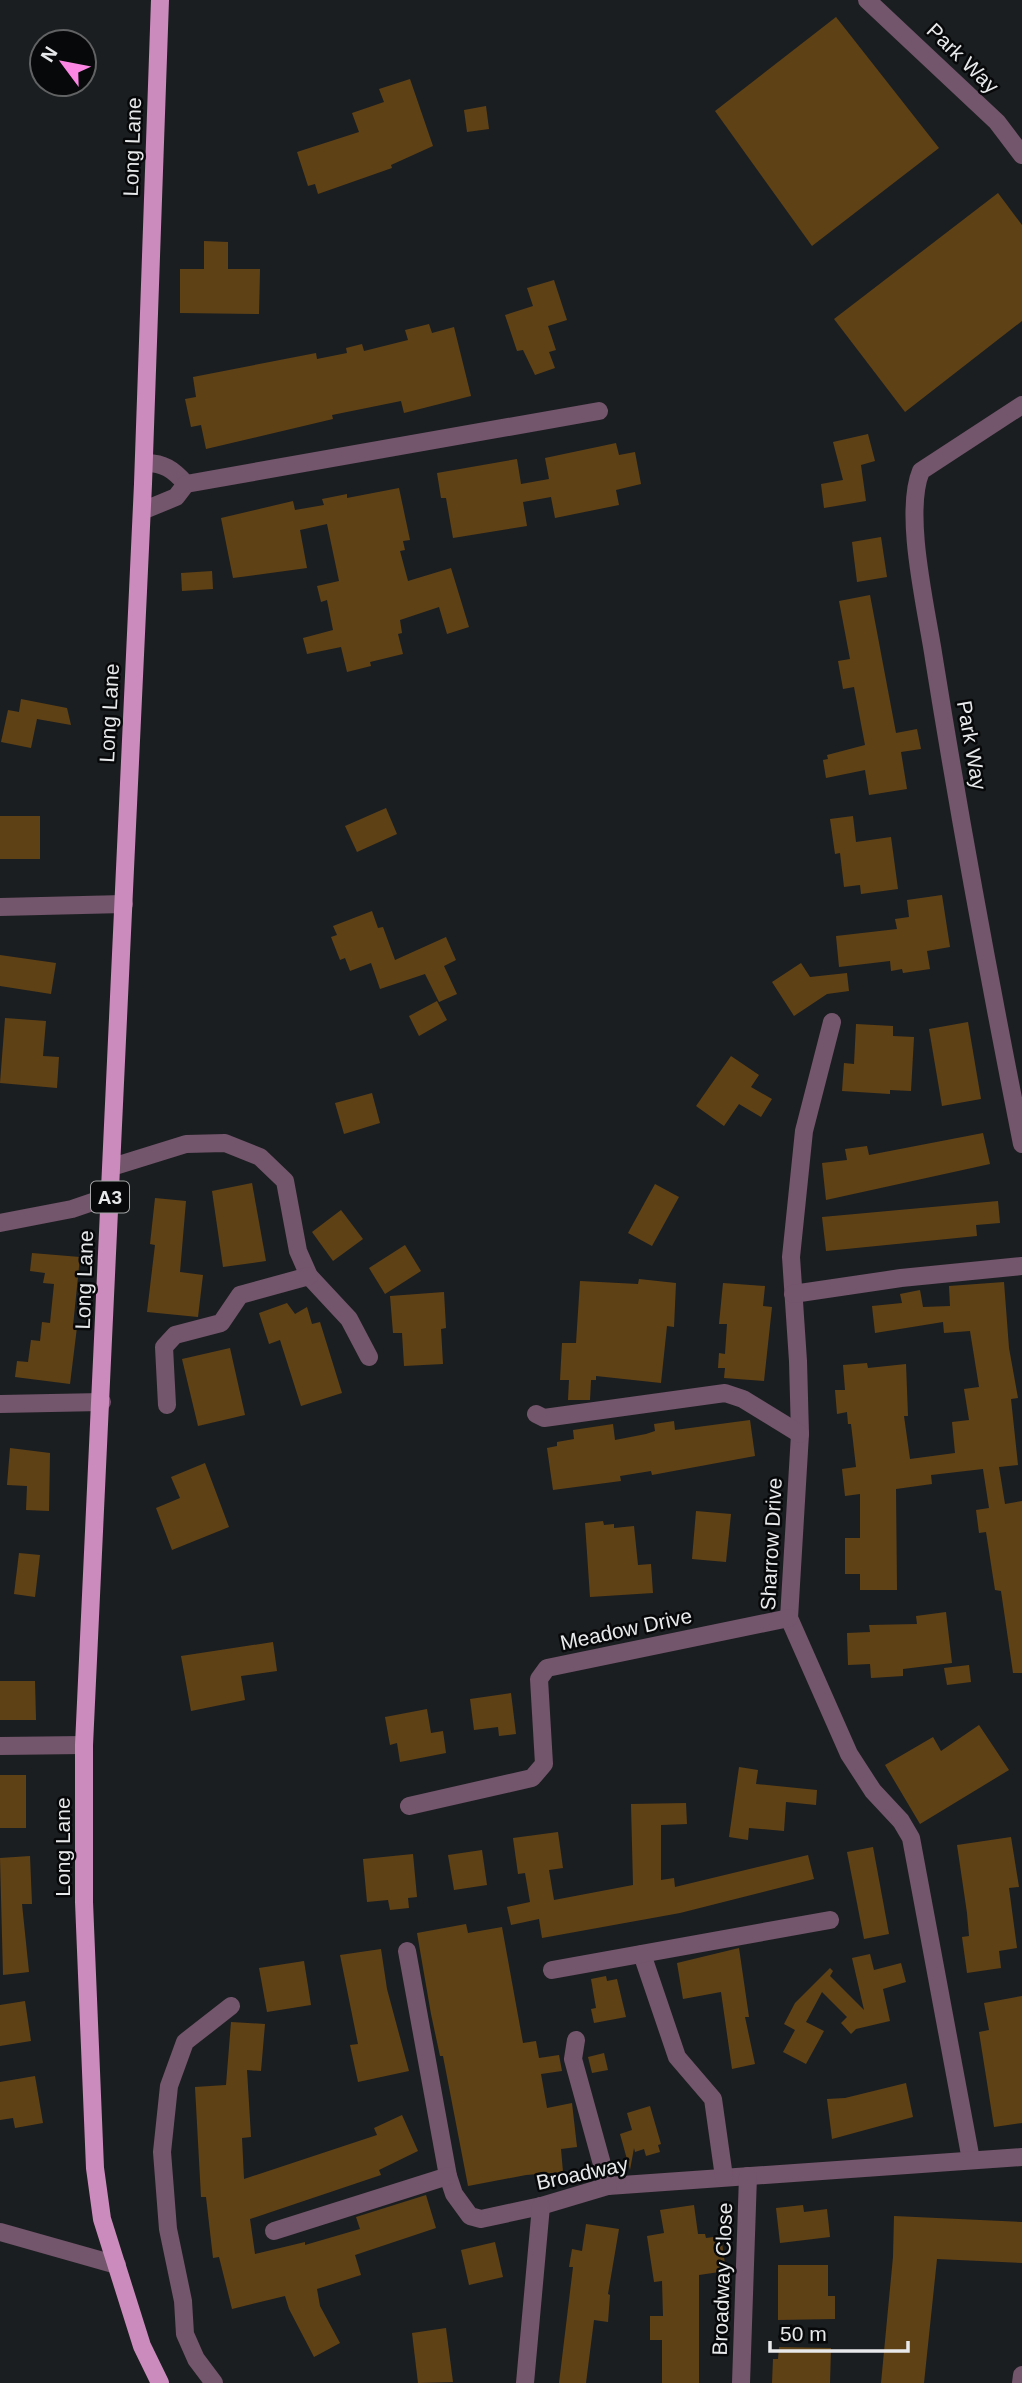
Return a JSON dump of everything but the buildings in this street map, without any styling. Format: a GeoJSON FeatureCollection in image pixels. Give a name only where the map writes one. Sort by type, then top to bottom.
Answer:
{"type":"FeatureCollection","features":[{"type":"Feature","properties":{"kind":"main road","name":"Long Lane"},"geometry":{"type":"LineString","coordinates":[[160,0],[142,510],[84,1745],[85,1902],[95,2168],[102,2219],[142,2346],[160,2383]]}},
{"type":"Feature","properties":{"kind":"street","name":"Park Way"},"geometry":{"type":"LineString","coordinates":[[867,0],[997,122],[1022,155]]}},
{"type":"Feature","properties":{"kind":"street","name":"Park Way"},"geometry":{"type":"LineString","coordinates":[[1022,405],[921,471],[914,487],[918,560],[949,750],[1022,1144]]}},
{"type":"Feature","properties":{"kind":"street"},"geometry":{"type":"LineString","coordinates":[[142,510],[155,508],[176,497],[186,484],[599,411]]}},
{"type":"Feature","properties":{"kind":"street"},"geometry":{"type":"LineString","coordinates":[[144,463],[163,465],[176,472],[186,484]]}},
{"type":"Feature","properties":{"kind":"street"},"geometry":{"type":"LineString","coordinates":[[0,907],[124,904]]}},
{"type":"Feature","properties":{"kind":"street","name":"Sharrow Drive"},"geometry":{"type":"LineString","coordinates":[[832,1022],[804,1131],[791,1257],[800,1434],[789,1618],[849,1754],[873,1791],[901,1821],[911,1838],[971,2160]]}},
{"type":"Feature","properties":{"kind":"street"},"geometry":{"type":"LineString","coordinates":[[112,1167],[186,1144],[225,1143],[260,1157],[285,1181],[298,1251],[309,1276],[349,1320],[369,1357]]}},
{"type":"Feature","properties":{"kind":"street"},"geometry":{"type":"LineString","coordinates":[[0,1223],[72,1209],[110,1196]]}},
{"type":"Feature","properties":{"kind":"street"},"geometry":{"type":"LineString","coordinates":[[793,1294],[901,1278],[1022,1266]]}},
{"type":"Feature","properties":{"kind":"street"},"geometry":{"type":"LineString","coordinates":[[167,1405],[164,1347],[167,1341],[176,1335],[220,1323],[240,1295],[309,1276]]}},
{"type":"Feature","properties":{"kind":"street"},"geometry":{"type":"LineString","coordinates":[[536,1414],[544,1418],[724,1393],[743,1399],[800,1434]]}},
{"type":"Feature","properties":{"kind":"street"},"geometry":{"type":"LineString","coordinates":[[0,1404],[102,1402]]}},
{"type":"Feature","properties":{"kind":"street","name":"Meadow Drive"},"geometry":{"type":"LineString","coordinates":[[409,1806],[532,1778],[540,1771],[544,1764],[539,1679],[547,1668],[789,1618]]}},
{"type":"Feature","properties":{"kind":"street"},"geometry":{"type":"LineString","coordinates":[[0,1746],[84,1745]]}},
{"type":"Feature","properties":{"kind":"street"},"geometry":{"type":"LineString","coordinates":[[552,1970],[830,1920]]}},
{"type":"Feature","properties":{"kind":"street","name":"Broadway"},"geometry":{"type":"LineString","coordinates":[[407,1951],[448,2176],[454,2194],[470,2216],[481,2219],[541,2206],[608,2186],[1022,2157]]}},
{"type":"Feature","properties":{"kind":"street"},"geometry":{"type":"LineString","coordinates":[[642,1954],[677,2057],[713,2099],[724,2177]]}},
{"type":"Feature","properties":{"kind":"street"},"geometry":{"type":"LineString","coordinates":[[214,2383],[196,2359],[185,2334],[183,2301],[168,2229],[162,2151],[169,2086],[185,2042],[231,2006]]}},
{"type":"Feature","properties":{"kind":"street"},"geometry":{"type":"LineString","coordinates":[[576,2040],[573,2059],[608,2186]]}},
{"type":"Feature","properties":{"kind":"street"},"geometry":{"type":"LineString","coordinates":[[274,2231],[448,2176]]}},
{"type":"Feature","properties":{"kind":"street","name":"Broadway Close"},"geometry":{"type":"LineString","coordinates":[[741,2383],[748,2176]]}},
{"type":"Feature","properties":{"kind":"street"},"geometry":{"type":"LineString","coordinates":[[525,2383],[541,2206]]}},
{"type":"Feature","properties":{"kind":"street"},"geometry":{"type":"LineString","coordinates":[[0,2232],[117,2265]]}},
{"type":"Feature","properties":{"kind":"street"},"geometry":{"type":"LineString","coordinates":[[1021,2383],[1022,2375]]}}]}
